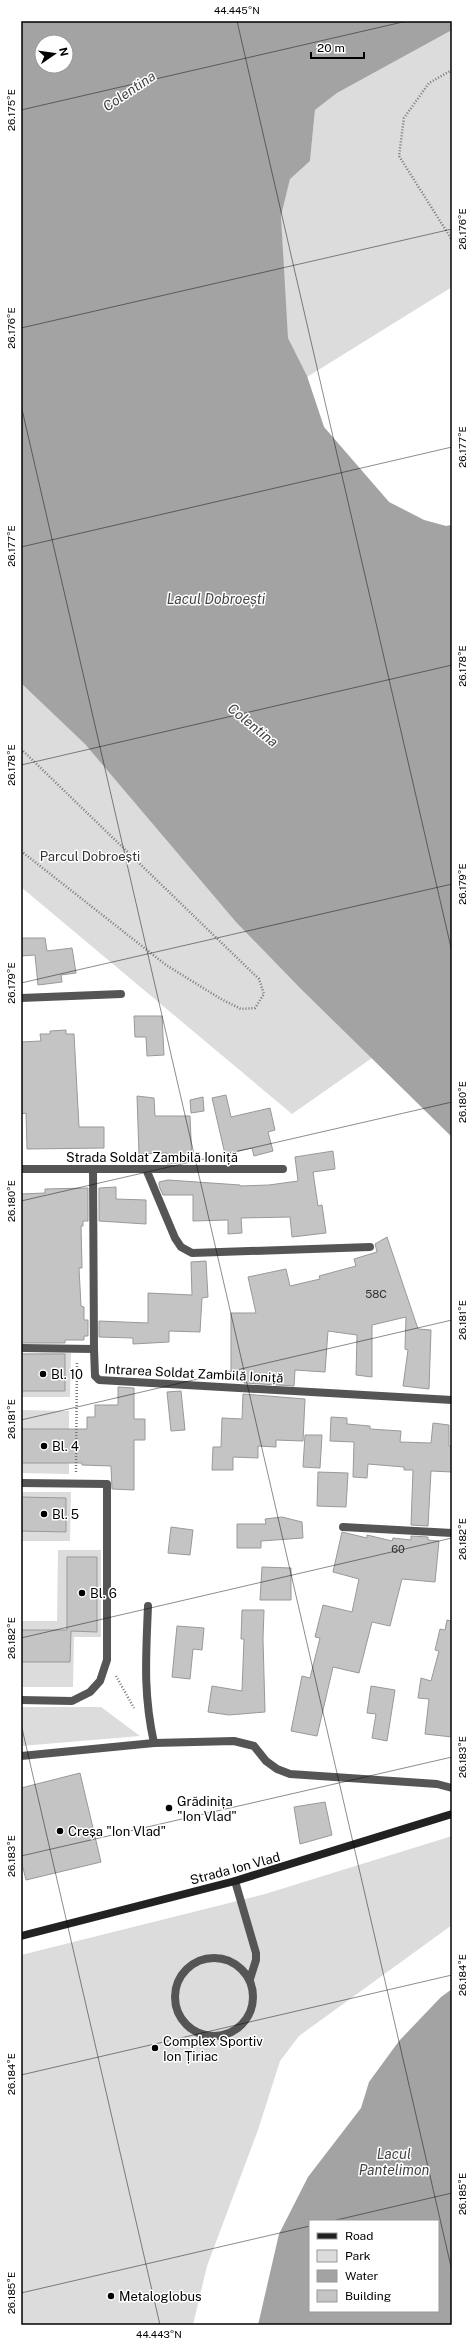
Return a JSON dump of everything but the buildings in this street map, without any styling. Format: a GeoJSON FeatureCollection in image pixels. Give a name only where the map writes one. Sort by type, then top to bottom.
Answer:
{"type":"FeatureCollection","features":[{"type":"Feature","properties":{"kind":"street"},"geometry":{"type":"LineString","coordinates":[[21,998],[121,994]]}},
{"type":"Feature","properties":{"kind":"street","name":"Strada Soldat Zambilă Ioniță"},"geometry":{"type":"LineString","coordinates":[[21,1169],[283,1169]]}},
{"type":"Feature","properties":{"kind":"street","name":"Intrarea Soldat Zambilă Ioniță"},"geometry":{"type":"LineString","coordinates":[[93,1169],[94,1349],[95,1376],[99,1380],[452,1400]]}},
{"type":"Feature","properties":{"kind":"street"},"geometry":{"type":"LineString","coordinates":[[146,1169],[175,1238],[181,1247],[192,1253],[370,1247]]}},
{"type":"Feature","properties":{"kind":"street"},"geometry":{"type":"LineString","coordinates":[[21,1348],[94,1349]]}},
{"type":"Feature","properties":{"kind":"street"},"geometry":{"type":"LineString","coordinates":[[21,1483],[107,1484],[107,1660],[100,1680],[90,1692],[72,1701],[21,1700]]}},
{"type":"Feature","properties":{"kind":"street"},"geometry":{"type":"LineString","coordinates":[[343,1527],[452,1533]]}},
{"type":"Feature","properties":{"kind":"street"},"geometry":{"type":"LineString","coordinates":[[148,1606],[145,1679],[147,1711],[154,1743]]}},
{"type":"Feature","properties":{"kind":"street"},"geometry":{"type":"LineString","coordinates":[[21,1756],[154,1743],[246,1743],[254,1746],[266,1762],[277,1769],[290,1774],[437,1784],[452,1788]]}},
{"type":"Feature","properties":{"kind":"street","name":"Strada Ion Vlad"},"geometry":{"type":"LineString","coordinates":[[21,1936],[235,1881],[452,1814]]}},
{"type":"Feature","properties":{"kind":"street"},"geometry":{"type":"LineString","coordinates":[[235,1881],[256,1953],[256,1960],[250,1979],[253,1991],[251,2010],[240,2027],[230,2034],[217,2036],[204,2035],[192,2030],[182,2021],[176,2010],[174,1996],[176,1983],[183,1972],[193,1963],[205,1958],[218,1957],[231,1961],[242,1968],[250,1979]]}},
{"type":"Feature","properties":{"kind":"path"},"geometry":{"type":"LineString","coordinates":[[452,70],[428,83],[404,118],[399,156],[452,240]]}},
{"type":"Feature","properties":{"kind":"path"},"geometry":{"type":"LineString","coordinates":[[21,749],[259,979],[264,994],[255,1008],[241,1009],[221,999],[166,965],[21,851]]}},
{"type":"Feature","properties":{"kind":"path"},"geometry":{"type":"LineString","coordinates":[[76,1349],[76,1484]]}},
{"type":"Feature","properties":{"kind":"path"},"geometry":{"type":"LineString","coordinates":[[107,1660],[138,1715]]}},
{"type":"Feature","properties":{"kind":"green space"},"geometry":{"type":"Polygon","coordinates":[[[452,30],[452,287],[307,377],[324,427],[389,502],[424,520],[446,526],[452,525],[452,707],[21,187],[277,331],[284,287],[281,216],[290,178],[310,161],[315,110],[337,93],[452,30]]]}},
{"type":"Feature","properties":{"kind":"green space","name":"Parcul Dobroești"},"geometry":{"type":"Polygon","coordinates":[[[21,598],[452,1137],[372,1058],[292,1114],[21,887],[21,598]]]}},
{"type":"Feature","properties":{"kind":"green space","name":"Bl. 10"},"geometry":{"type":"Polygon","coordinates":[[[21,1353],[71,1353],[70,1397],[21,1397],[21,1353]]]}},
{"type":"Feature","properties":{"kind":"green space"},"geometry":{"type":"Polygon","coordinates":[[[21,1410],[69,1411],[69,1474],[21,1473],[21,1410]]]}},
{"type":"Feature","properties":{"kind":"green space","name":"Bl. 5"},"geometry":{"type":"Polygon","coordinates":[[[21,1492],[71,1492],[70,1541],[21,1541],[21,1492]]]}},
{"type":"Feature","properties":{"kind":"green space"},"geometry":{"type":"Polygon","coordinates":[[[58,1550],[101,1550],[101,1637],[74,1637],[73,1687],[21,1687],[21,1621],[57,1621],[58,1550]]]}},
{"type":"Feature","properties":{"kind":"green space"},"geometry":{"type":"Polygon","coordinates":[[[21,1707],[101,1707],[140,1736],[21,1746],[21,1707]]]}},
{"type":"Feature","properties":{"kind":"green space","name":"Complex Sportiv Ion Țiriac"},"geometry":{"type":"Polygon","coordinates":[[[452,1836],[452,1925],[299,2036],[280,2061],[258,2130],[207,2266],[193,2325],[21,2325],[21,1955],[265,1894],[452,1836]]]}},
{"type":"Feature","properties":{"kind":"water","name":"Lacul Dobroești"},"geometry":{"type":"Polygon","coordinates":[[[21,21],[452,21],[452,30],[337,93],[315,110],[310,161],[290,179],[281,216],[288,338],[307,376],[324,427],[389,502],[424,520],[446,526],[452,525],[452,1137],[300,988],[236,922],[85,744],[21,683],[21,21]]]}},
{"type":"Feature","properties":{"kind":"water","name":"Lacul Pantelimon"},"geometry":{"type":"Polygon","coordinates":[[[452,1989],[452,2325],[258,2325],[279,2234],[308,2177],[361,2108],[369,2082],[399,2041],[441,1997],[452,1989]]]}},
{"type":"Feature","properties":{"kind":"place","name":"Bl. 10"},"geometry":{"type":"Point","coordinates":[43,1374]}},
{"type":"Feature","properties":{"kind":"place","name":"Bl. 4"},"geometry":{"type":"Point","coordinates":[44,1446]}},
{"type":"Feature","properties":{"kind":"place","name":"Bl. 5"},"geometry":{"type":"Point","coordinates":[44,1514]}},
{"type":"Feature","properties":{"kind":"place","name":"Bl. 6"},"geometry":{"type":"Point","coordinates":[82,1593]}},
{"type":"Feature","properties":{"kind":"place","name":"Grădinița \"Ion Vlad\""},"geometry":{"type":"Point","coordinates":[169,1808]}},
{"type":"Feature","properties":{"kind":"place","name":"Creșa \"Ion Vlad\""},"geometry":{"type":"Point","coordinates":[60,1831]}},
{"type":"Feature","properties":{"kind":"place","name":"Complex Sportiv Ion Țiriac"},"geometry":{"type":"Point","coordinates":[155,2048]}},
{"type":"Feature","properties":{"kind":"place","name":"Metaloglobus"},"geometry":{"type":"Point","coordinates":[111,2296]}},
{"type":"Feature","properties":{"kind":"water label","name":"Colentina"},"geometry":{"type":"Point","coordinates":[129,91]}},
{"type":"Feature","properties":{"kind":"water label","name":"Colentina"},"geometry":{"type":"Point","coordinates":[253,725]}}]}
